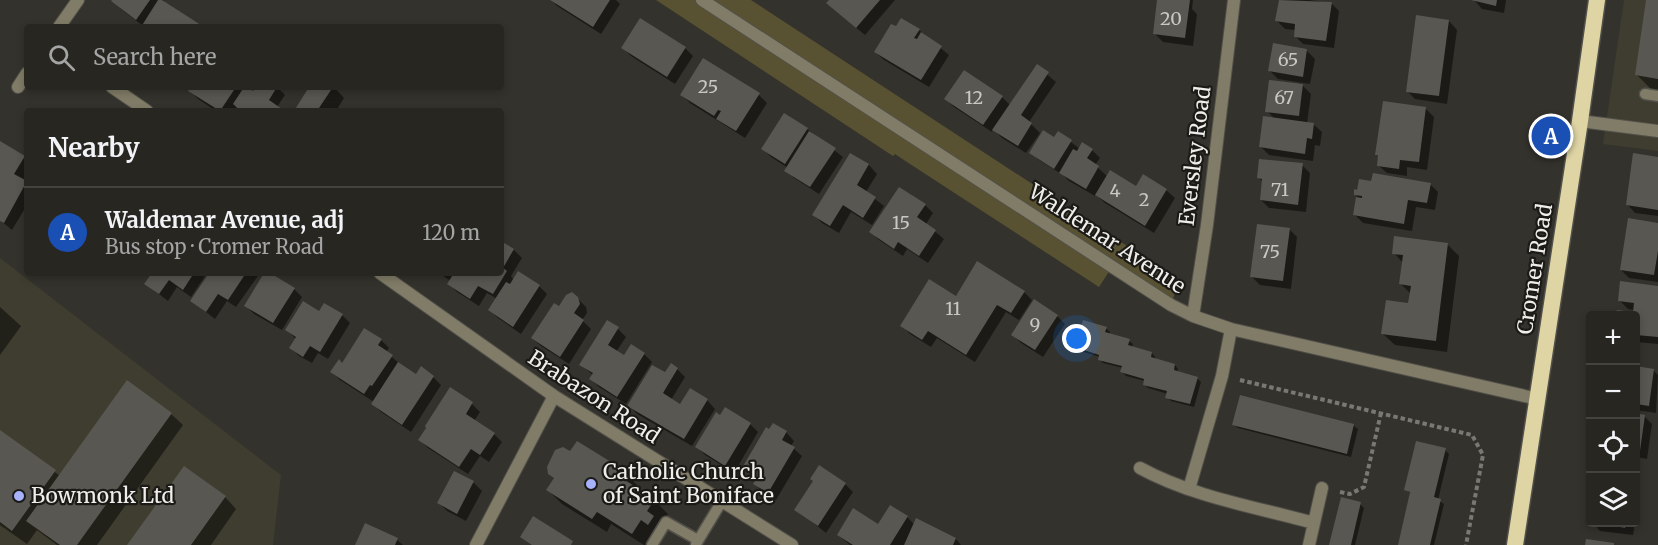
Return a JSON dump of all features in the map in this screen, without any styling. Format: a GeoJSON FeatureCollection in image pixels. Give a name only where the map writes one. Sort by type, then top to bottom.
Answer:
{"type":"FeatureCollection","features":[{"type":"Feature","properties":{"kind":"highway","name":"Cromer Road"},"geometry":{"type":"LineString","coordinates":[[1515,545],[1539,399],[1597,0]]}},
{"type":"Feature","properties":{"kind":"street"},"geometry":{"type":"LineString","coordinates":[[61,24],[78,0]]}},
{"type":"Feature","properties":{"kind":"street","name":"Waldemar Avenue"},"geometry":{"type":"LineString","coordinates":[[702,0],[1171,305],[1193,316],[1231,329],[1539,399]]}},
{"type":"Feature","properties":{"kind":"street","name":"Eversley Road"},"geometry":{"type":"LineString","coordinates":[[1193,316],[1207,225],[1234,0]]}},
{"type":"Feature","properties":{"kind":"street"},"geometry":{"type":"LineString","coordinates":[[18,87],[24,78]]}},
{"type":"Feature","properties":{"kind":"street"},"geometry":{"type":"LineString","coordinates":[[116,90],[143,108]]}},
{"type":"Feature","properties":{"kind":"street"},"geometry":{"type":"LineString","coordinates":[[1580,122],[1658,131]]}},
{"type":"Feature","properties":{"kind":"street","name":"Brabazon Road"},"geometry":{"type":"LineString","coordinates":[[384,276],[554,396],[792,545]]}},
{"type":"Feature","properties":{"kind":"street"},"geometry":{"type":"LineString","coordinates":[[1189,489],[1222,376],[1231,329]]}},
{"type":"Feature","properties":{"kind":"street"},"geometry":{"type":"LineString","coordinates":[[476,545],[554,396]]}},
{"type":"Feature","properties":{"kind":"street"},"geometry":{"type":"LineString","coordinates":[[1140,468],[1164,481],[1189,489],[1314,523]]}},
{"type":"Feature","properties":{"kind":"street"},"geometry":{"type":"LineString","coordinates":[[1309,545],[1322,488]]}},
{"type":"Feature","properties":{"kind":"lane"},"geometry":{"type":"LineString","coordinates":[[1645,94],[1658,96]]}},
{"type":"Feature","properties":{"kind":"lane"},"geometry":{"type":"LineString","coordinates":[[652,545],[666,522],[697,543],[722,501]]}},
{"type":"Feature","properties":{"kind":"path"},"geometry":{"type":"LineString","coordinates":[[1222,376],[1472,435],[1483,455],[1466,545]]}},
{"type":"Feature","properties":{"kind":"path"},"geometry":{"type":"LineString","coordinates":[[1322,488],[1350,494],[1364,487],[1381,413]]}},
{"type":"Feature","properties":{"kind":"shaded area"},"geometry":{"type":"Polygon","coordinates":[[[656,0],[751,0],[1179,280],[1171,305],[1112,267],[1099,287],[895,154],[893,156],[656,0]]]}},
{"type":"Feature","properties":{"kind":"shaded area"},"geometry":{"type":"Polygon","coordinates":[[[1624,0],[1658,0],[1658,151],[1603,144],[1624,0]]]}},
{"type":"Feature","properties":{"kind":"shaded area"},"geometry":{"type":"Polygon","coordinates":[[[0,258],[281,475],[273,545],[0,545],[0,258]]]}},
{"type":"Feature","properties":{"kind":"building"},"geometry":{"type":"Polygon","coordinates":[[[112,0],[150,0],[136,20],[112,0]]]}},
{"type":"Feature","properties":{"kind":"building"},"geometry":{"type":"Polygon","coordinates":[[[158,0],[162,0],[199,24],[143,24],[158,0]]]}},
{"type":"Feature","properties":{"kind":"building"},"geometry":{"type":"Polygon","coordinates":[[[550,0],[610,0],[593,27],[550,0]]]}},
{"type":"Feature","properties":{"kind":"building"},"geometry":{"type":"Polygon","coordinates":[[[829,0],[880,0],[856,28],[826,3],[829,0]]]}},
{"type":"Feature","properties":{"kind":"building"},"geometry":{"type":"Polygon","coordinates":[[[1157,0],[1190,0],[1185,38],[1153,34],[1157,0]]]}},
{"type":"Feature","properties":{"kind":"building"},"geometry":{"type":"Polygon","coordinates":[[[1279,0],[1332,2],[1326,41],[1294,37],[1295,24],[1275,21],[1279,0]]]}},
{"type":"Feature","properties":{"kind":"building"},"geometry":{"type":"Polygon","coordinates":[[[1471,0],[1497,0],[1496,6],[1471,0]]]}},
{"type":"Feature","properties":{"kind":"building"},"geometry":{"type":"Polygon","coordinates":[[[1646,0],[1658,0],[1658,79],[1635,75],[1646,0]]]}},
{"type":"Feature","properties":{"kind":"building"},"geometry":{"type":"Polygon","coordinates":[[[1416,15],[1449,20],[1439,96],[1406,92],[1416,15]]]}},
{"type":"Feature","properties":{"kind":"building"},"geometry":{"type":"Polygon","coordinates":[[[640,18],[686,47],[667,77],[621,48],[640,18]]]}},
{"type":"Feature","properties":{"kind":"building"},"geometry":{"type":"Polygon","coordinates":[[[901,18],[920,29],[914,38],[917,39],[921,32],[942,46],[921,80],[874,52],[891,24],[896,26],[901,18]]]}},
{"type":"Feature","properties":{"kind":"building"},"geometry":{"type":"Polygon","coordinates":[[[1273,43],[1307,49],[1303,77],[1268,71],[1273,43]]]}},
{"type":"Feature","properties":{"kind":"building"},"geometry":{"type":"Polygon","coordinates":[[[703,58],[760,93],[736,131],[716,119],[721,111],[718,110],[714,116],[680,95],[703,58]]]}},
{"type":"Feature","properties":{"kind":"building"},"geometry":{"type":"Polygon","coordinates":[[[1037,64],[1049,72],[1021,115],[1032,123],[1018,146],[992,130],[1037,64]]]}},
{"type":"Feature","properties":{"kind":"building"},"geometry":{"type":"Polygon","coordinates":[[[964,70],[1003,96],[983,125],[944,99],[964,70]]]}},
{"type":"Feature","properties":{"kind":"building"},"geometry":{"type":"Polygon","coordinates":[[[1269,80],[1303,84],[1299,116],[1265,112],[1269,80]]]}},
{"type":"Feature","properties":{"kind":"building"},"geometry":{"type":"Polygon","coordinates":[[[234,90],[222,108],[215,108],[188,91],[234,90]]]}},
{"type":"Feature","properties":{"kind":"building"},"geometry":{"type":"Polygon","coordinates":[[[242,90],[275,90],[269,100],[281,108],[238,108],[233,104],[242,90]]]}},
{"type":"Feature","properties":{"kind":"building"},"geometry":{"type":"Polygon","coordinates":[[[307,90],[331,90],[319,108],[296,108],[307,90]]]}},
{"type":"Feature","properties":{"kind":"building"},"geometry":{"type":"Polygon","coordinates":[[[1383,101],[1426,107],[1419,162],[1400,160],[1399,169],[1377,166],[1378,155],[1375,155],[1383,101]]]}},
{"type":"Feature","properties":{"kind":"building"},"geometry":{"type":"Polygon","coordinates":[[[784,113],[808,128],[785,164],[761,149],[784,113]]]}},
{"type":"Feature","properties":{"kind":"building"},"geometry":{"type":"Polygon","coordinates":[[[1263,116],[1314,123],[1312,139],[1307,138],[1305,154],[1259,147],[1263,116]]]}},
{"type":"Feature","properties":{"kind":"building"},"geometry":{"type":"Polygon","coordinates":[[[1043,130],[1054,137],[1058,131],[1072,140],[1054,169],[1029,153],[1043,130]]]}},
{"type":"Feature","properties":{"kind":"building"},"geometry":{"type":"Polygon","coordinates":[[[809,131],[836,148],[810,187],[784,171],[809,131]]]}},
{"type":"Feature","properties":{"kind":"building"},"geometry":{"type":"Polygon","coordinates":[[[0,141],[24,155],[14,174],[24,179],[24,186],[4,223],[0,221],[0,141]]]}},
{"type":"Feature","properties":{"kind":"building"},"geometry":{"type":"Polygon","coordinates":[[[1082,142],[1093,149],[1087,158],[1099,166],[1086,189],[1059,173],[1073,149],[1077,151],[1082,142]]]}},
{"type":"Feature","properties":{"kind":"building"},"geometry":{"type":"Polygon","coordinates":[[[850,153],[869,164],[857,185],[876,197],[863,218],[843,205],[830,226],[812,215],[850,153]]]}},
{"type":"Feature","properties":{"kind":"building"},"geometry":{"type":"Polygon","coordinates":[[[1633,153],[1658,157],[1658,210],[1626,205],[1633,153]]]}},
{"type":"Feature","properties":{"kind":"building"},"geometry":{"type":"Polygon","coordinates":[[[1259,159],[1303,163],[1298,205],[1260,200],[1262,179],[1257,178],[1259,159]]]}},
{"type":"Feature","properties":{"kind":"building"},"geometry":{"type":"Polygon","coordinates":[[[1110,170],[1136,186],[1143,174],[1167,189],[1145,226],[1095,195],[1110,170]]]}},
{"type":"Feature","properties":{"kind":"building"},"geometry":{"type":"Polygon","coordinates":[[[1373,173],[1431,183],[1427,203],[1408,200],[1404,224],[1353,215],[1356,197],[1362,198],[1362,196],[1354,195],[1354,189],[1357,190],[1359,179],[1371,181],[1373,173]]]}},
{"type":"Feature","properties":{"kind":"building"},"geometry":{"type":"Polygon","coordinates":[[[899,187],[926,204],[917,217],[936,230],[919,256],[898,242],[894,249],[869,232],[899,187]]]}},
{"type":"Feature","properties":{"kind":"building"},"geometry":{"type":"Polygon","coordinates":[[[1628,218],[1658,223],[1658,251],[1654,275],[1620,270],[1628,218]]]}},
{"type":"Feature","properties":{"kind":"building"},"geometry":{"type":"Polygon","coordinates":[[[1257,224],[1290,228],[1283,281],[1250,277],[1257,224]]]}},
{"type":"Feature","properties":{"kind":"building"},"geometry":{"type":"Polygon","coordinates":[[[1394,236],[1448,243],[1436,341],[1381,334],[1386,300],[1408,303],[1411,286],[1399,284],[1403,255],[1392,254],[1394,236]]]}},
{"type":"Feature","properties":{"kind":"building"},"geometry":{"type":"Polygon","coordinates":[[[504,243],[514,249],[504,266],[504,243]]]}},
{"type":"Feature","properties":{"kind":"building"},"geometry":{"type":"Polygon","coordinates":[[[977,261],[1025,291],[1011,313],[997,305],[966,355],[928,331],[922,340],[900,326],[929,279],[956,296],[977,261]]]}},
{"type":"Feature","properties":{"kind":"building"},"geometry":{"type":"Polygon","coordinates":[[[518,271],[540,285],[513,327],[488,310],[506,282],[510,284],[518,271]]]}},
{"type":"Feature","properties":{"kind":"building"},"geometry":{"type":"Polygon","coordinates":[[[150,276],[192,276],[183,290],[169,280],[159,294],[144,284],[150,276]]]}},
{"type":"Feature","properties":{"kind":"building"},"geometry":{"type":"Polygon","coordinates":[[[207,276],[244,276],[228,300],[218,294],[206,312],[190,301],[207,276]]]}},
{"type":"Feature","properties":{"kind":"building"},"geometry":{"type":"Polygon","coordinates":[[[262,276],[275,276],[295,288],[273,323],[244,306],[262,276]]]}},
{"type":"Feature","properties":{"kind":"building"},"geometry":{"type":"Polygon","coordinates":[[[452,276],[504,276],[493,294],[478,286],[470,299],[447,284],[452,276]]]}},
{"type":"Feature","properties":{"kind":"building"},"geometry":{"type":"Polygon","coordinates":[[[1620,281],[1658,286],[1658,337],[1640,335],[1640,311],[1633,311],[1634,303],[1618,301],[1620,281]]]}},
{"type":"Feature","properties":{"kind":"building"},"geometry":{"type":"Polygon","coordinates":[[[572,292],[578,297],[580,304],[574,313],[584,320],[560,357],[531,338],[554,303],[559,306],[566,295],[572,292]]]}},
{"type":"Feature","properties":{"kind":"building"},"geometry":{"type":"Polygon","coordinates":[[[1034,299],[1058,315],[1035,350],[1011,335],[1034,299]]]}},
{"type":"Feature","properties":{"kind":"building"},"geometry":{"type":"Polygon","coordinates":[[[303,301],[319,311],[324,303],[343,314],[320,352],[310,346],[303,357],[289,348],[296,337],[285,330],[303,301]]]}},
{"type":"Feature","properties":{"kind":"building"},"geometry":{"type":"Polygon","coordinates":[[[607,320],[619,327],[608,345],[624,355],[631,344],[645,353],[617,397],[589,379],[593,373],[579,365],[607,320]]]}},
{"type":"Feature","properties":{"kind":"building"},"geometry":{"type":"Polygon","coordinates":[[[1083,320],[1107,327],[1105,332],[1130,339],[1128,345],[1152,352],[1151,357],[1175,364],[1174,370],[1198,377],[1190,404],[1165,398],[1167,391],[1143,385],[1144,379],[1120,372],[1122,366],[1098,360],[1099,355],[1075,347],[1083,320]]]}},
{"type":"Feature","properties":{"kind":"building"},"geometry":{"type":"Polygon","coordinates":[[[364,328],[382,339],[378,345],[393,355],[364,394],[330,372],[339,359],[342,363],[364,328]]]}},
{"type":"Feature","properties":{"kind":"building"},"geometry":{"type":"Polygon","coordinates":[[[398,362],[416,374],[421,366],[434,376],[402,425],[371,404],[398,362]]]}},
{"type":"Feature","properties":{"kind":"building"},"geometry":{"type":"Polygon","coordinates":[[[671,363],[678,368],[663,393],[680,404],[690,388],[708,399],[684,439],[627,406],[652,365],[665,372],[671,363]]]}},
{"type":"Feature","properties":{"kind":"building"},"geometry":{"type":"Polygon","coordinates":[[[1640,367],[1654,369],[1649,406],[1640,405],[1640,367]]]}},
{"type":"Feature","properties":{"kind":"building"},"geometry":{"type":"Polygon","coordinates":[[[127,380],[172,413],[77,545],[60,545],[26,521],[127,380]]]}},
{"type":"Feature","properties":{"kind":"building"},"geometry":{"type":"Polygon","coordinates":[[[450,387],[473,402],[466,414],[495,433],[480,455],[471,449],[459,467],[418,440],[450,387]]]}},
{"type":"Feature","properties":{"kind":"building"},"geometry":{"type":"Polygon","coordinates":[[[1240,395],[1354,424],[1347,454],[1232,425],[1240,395]]]}},
{"type":"Feature","properties":{"kind":"building"},"geometry":{"type":"Polygon","coordinates":[[[725,407],[751,423],[725,466],[695,447],[716,412],[720,415],[725,407]]]}},
{"type":"Feature","properties":{"kind":"building"},"geometry":{"type":"Polygon","coordinates":[[[1640,414],[1645,415],[1640,451],[1640,414]]]}},
{"type":"Feature","properties":{"kind":"building"},"geometry":{"type":"Polygon","coordinates":[[[773,423],[787,431],[782,440],[795,447],[768,493],[753,484],[757,477],[742,468],[766,427],[769,429],[773,423]]]}},
{"type":"Feature","properties":{"kind":"building","name":"Bowmonk Ltd"},"geometry":{"type":"Polygon","coordinates":[[[0,430],[56,470],[12,531],[0,522],[0,430]]]}},
{"type":"Feature","properties":{"kind":"building","name":"Catholic Church of Saint Boniface"},"geometry":{"type":"Polygon","coordinates":[[[577,441],[624,470],[620,477],[655,499],[647,511],[654,516],[648,525],[641,520],[632,534],[597,512],[592,519],[546,490],[554,478],[548,474],[547,467],[555,450],[563,447],[570,451],[577,441]]]}},
{"type":"Feature","properties":{"kind":"building"},"geometry":{"type":"Polygon","coordinates":[[[1416,441],[1446,448],[1434,497],[1441,499],[1430,545],[1398,545],[1410,492],[1404,490],[1416,441]]]}},
{"type":"Feature","properties":{"kind":"building"},"geometry":{"type":"Polygon","coordinates":[[[819,465],[846,483],[818,526],[794,510],[813,481],[810,479],[819,465]]]}},
{"type":"Feature","properties":{"kind":"building"},"geometry":{"type":"Polygon","coordinates":[[[184,466],[226,496],[191,545],[127,545],[184,466]]]}},
{"type":"Feature","properties":{"kind":"building"},"geometry":{"type":"Polygon","coordinates":[[[454,471],[474,481],[457,514],[437,503],[454,471]]]}},
{"type":"Feature","properties":{"kind":"building"},"geometry":{"type":"Polygon","coordinates":[[[1341,497],[1361,502],[1351,545],[1329,545],[1341,497]]]}},
{"type":"Feature","properties":{"kind":"building"},"geometry":{"type":"Polygon","coordinates":[[[890,505],[908,516],[890,545],[853,545],[837,535],[853,508],[878,524],[890,505]]]}},
{"type":"Feature","properties":{"kind":"building"},"geometry":{"type":"Polygon","coordinates":[[[533,516],[573,541],[571,545],[532,545],[520,537],[533,516]]]}},
{"type":"Feature","properties":{"kind":"building"},"geometry":{"type":"Polygon","coordinates":[[[916,518],[956,538],[953,545],[904,545],[916,518]]]}},
{"type":"Feature","properties":{"kind":"building"},"geometry":{"type":"Polygon","coordinates":[[[365,523],[398,538],[395,545],[355,545],[365,523]]]}},
{"type":"Feature","properties":{"kind":"building"},"geometry":{"type":"Polygon","coordinates":[[[1586,539],[1614,543],[1614,545],[1585,545],[1586,539]]]}},
{"type":"Feature","properties":{"kind":"place","name":"Waldemar Avenue, adj"},"geometry":{"type":"Point","coordinates":[1551,136]}},
{"type":"Feature","properties":{"kind":"place","name":"Catholic Church of Saint Boniface"},"geometry":{"type":"Point","coordinates":[591,484]}},
{"type":"Feature","properties":{"kind":"place","name":"Bowmonk Ltd"},"geometry":{"type":"Point","coordinates":[19,496]}}]}
